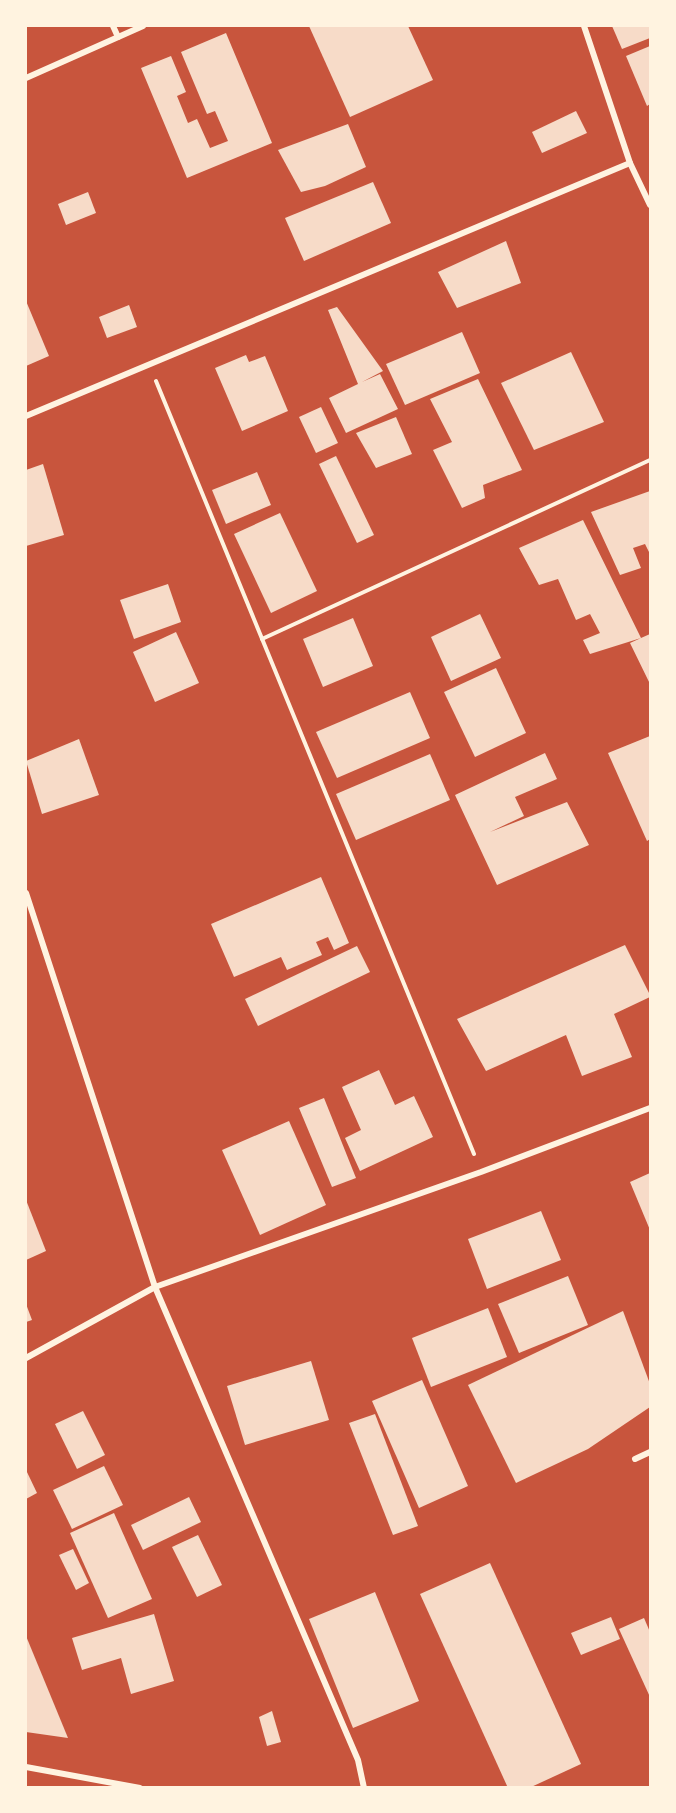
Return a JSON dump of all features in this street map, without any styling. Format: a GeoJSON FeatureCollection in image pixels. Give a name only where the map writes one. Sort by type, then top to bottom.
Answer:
{"type":"FeatureCollection","features":[{"type":"Feature","properties":{"kind":"street"},"geometry":{"type":"LineString","coordinates":[[112,26],[118,37]]}},
{"type":"Feature","properties":{"kind":"street"},"geometry":{"type":"LineString","coordinates":[[26,78],[143,26]]}},
{"type":"Feature","properties":{"kind":"street"},"geometry":{"type":"LineString","coordinates":[[584,26],[630,163],[651,205]]}},
{"type":"Feature","properties":{"kind":"street"},"geometry":{"type":"LineString","coordinates":[[26,416],[630,163]]}},
{"type":"Feature","properties":{"kind":"street"},"geometry":{"type":"LineString","coordinates":[[26,893],[155,1287],[358,1760],[364,1788]]}},
{"type":"Feature","properties":{"kind":"street"},"geometry":{"type":"LineString","coordinates":[[26,1358],[155,1287],[481,1172],[651,1108]]}},
{"type":"Feature","properties":{"kind":"street"},"geometry":{"type":"LineString","coordinates":[[635,1459],[651,1452]]}},
{"type":"Feature","properties":{"kind":"street"},"geometry":{"type":"LineString","coordinates":[[26,1767],[140,1788]]}},
{"type":"Feature","properties":{"kind":"path"},"geometry":{"type":"LineString","coordinates":[[149,364],[481,1172]]}},
{"type":"Feature","properties":{"kind":"path"},"geometry":{"type":"LineString","coordinates":[[262,639],[651,460]]}},
{"type":"Feature","properties":{"kind":"building"},"geometry":{"type":"Polygon","coordinates":[[[309,26],[408,26],[433,80],[350,117],[309,26]]]}},
{"type":"Feature","properties":{"kind":"building"},"geometry":{"type":"Polygon","coordinates":[[[612,26],[650,26],[650,38],[622,49],[612,26]]]}},
{"type":"Feature","properties":{"kind":"building"},"geometry":{"type":"Polygon","coordinates":[[[226,33],[272,143],[187,178],[141,68],[171,56],[186,92],[177,96],[188,123],[197,119],[210,148],[228,141],[215,111],[207,114],[181,52],[226,33]]]}},
{"type":"Feature","properties":{"kind":"building"},"geometry":{"type":"Polygon","coordinates":[[[650,46],[650,104],[647,106],[626,56],[650,46]]]}},
{"type":"Feature","properties":{"kind":"building"},"geometry":{"type":"Polygon","coordinates":[[[576,111],[587,133],[542,153],[532,132],[576,111]]]}},
{"type":"Feature","properties":{"kind":"building"},"geometry":{"type":"Polygon","coordinates":[[[348,124],[366,167],[325,186],[301,192],[278,150],[348,124]]]}},
{"type":"Feature","properties":{"kind":"building"},"geometry":{"type":"Polygon","coordinates":[[[373,182],[391,223],[304,261],[285,218],[373,182]]]}},
{"type":"Feature","properties":{"kind":"building"},"geometry":{"type":"Polygon","coordinates":[[[88,192],[96,213],[66,225],[58,204],[88,192]]]}},
{"type":"Feature","properties":{"kind":"building"},"geometry":{"type":"Polygon","coordinates":[[[506,241],[521,283],[457,308],[438,272],[506,241]]]}},
{"type":"Feature","properties":{"kind":"building"},"geometry":{"type":"Polygon","coordinates":[[[26,301],[49,356],[26,366],[26,301]]]}},
{"type":"Feature","properties":{"kind":"building"},"geometry":{"type":"Polygon","coordinates":[[[129,305],[137,327],[107,338],[99,317],[129,305]]]}},
{"type":"Feature","properties":{"kind":"building"},"geometry":{"type":"Polygon","coordinates":[[[337,307],[383,371],[362,382],[380,374],[398,409],[346,433],[329,398],[358,384],[328,310],[337,307]]]}},
{"type":"Feature","properties":{"kind":"building"},"geometry":{"type":"Polygon","coordinates":[[[462,332],[480,373],[405,405],[386,364],[462,332]]]}},
{"type":"Feature","properties":{"kind":"building"},"geometry":{"type":"Polygon","coordinates":[[[571,352],[604,422],[534,450],[501,383],[571,352]]]}},
{"type":"Feature","properties":{"kind":"building"},"geometry":{"type":"Polygon","coordinates":[[[246,355],[249,362],[265,356],[288,411],[242,431],[215,368],[246,355]]]}},
{"type":"Feature","properties":{"kind":"building"},"geometry":{"type":"Polygon","coordinates":[[[478,379],[522,470],[483,485],[485,498],[462,508],[433,450],[452,442],[430,399],[478,379]]]}},
{"type":"Feature","properties":{"kind":"building"},"geometry":{"type":"Polygon","coordinates":[[[321,407],[338,443],[316,453],[299,417],[321,407]]]}},
{"type":"Feature","properties":{"kind":"building"},"geometry":{"type":"Polygon","coordinates":[[[396,417],[412,454],[376,468],[356,433],[396,417]]]}},
{"type":"Feature","properties":{"kind":"building"},"geometry":{"type":"Polygon","coordinates":[[[336,456],[374,535],[357,543],[319,464],[336,456]]]}},
{"type":"Feature","properties":{"kind":"building"},"geometry":{"type":"Polygon","coordinates":[[[43,464],[64,535],[26,546],[26,470],[43,464]]]}},
{"type":"Feature","properties":{"kind":"building"},"geometry":{"type":"Polygon","coordinates":[[[257,472],[271,505],[226,524],[212,490],[257,472]]]}},
{"type":"Feature","properties":{"kind":"building"},"geometry":{"type":"Polygon","coordinates":[[[650,491],[650,554],[645,544],[633,548],[641,568],[620,575],[591,512],[650,491]]]}},
{"type":"Feature","properties":{"kind":"building"},"geometry":{"type":"Polygon","coordinates":[[[280,513],[317,591],[271,613],[234,534],[280,513]]]}},
{"type":"Feature","properties":{"kind":"building"},"geometry":{"type":"Polygon","coordinates":[[[583,520],[641,638],[590,654],[583,640],[600,633],[590,614],[576,620],[558,579],[539,585],[519,548],[583,520]]]}},
{"type":"Feature","properties":{"kind":"building"},"geometry":{"type":"Polygon","coordinates":[[[168,584],[181,622],[134,639],[120,600],[168,584]]]}},
{"type":"Feature","properties":{"kind":"building"},"geometry":{"type":"Polygon","coordinates":[[[480,614],[501,658],[451,681],[431,637],[480,614]]]}},
{"type":"Feature","properties":{"kind":"building"},"geometry":{"type":"Polygon","coordinates":[[[353,618],[373,666],[323,687],[303,639],[353,618]]]}},
{"type":"Feature","properties":{"kind":"building"},"geometry":{"type":"Polygon","coordinates":[[[176,632],[199,683],[155,702],[133,652],[176,632]]]}},
{"type":"Feature","properties":{"kind":"building"},"geometry":{"type":"Polygon","coordinates":[[[650,634],[650,684],[630,643],[650,634]]]}},
{"type":"Feature","properties":{"kind":"building"},"geometry":{"type":"Polygon","coordinates":[[[496,668],[526,733],[475,757],[444,692],[496,668]]]}},
{"type":"Feature","properties":{"kind":"building"},"geometry":{"type":"Polygon","coordinates":[[[410,692],[430,738],[337,778],[316,732],[410,692]]]}},
{"type":"Feature","properties":{"kind":"building"},"geometry":{"type":"Polygon","coordinates":[[[650,736],[650,839],[647,841],[608,753],[650,736]]]}},
{"type":"Feature","properties":{"kind":"building"},"geometry":{"type":"Polygon","coordinates":[[[79,739],[99,795],[42,814],[26,761],[79,739]]]}},
{"type":"Feature","properties":{"kind":"building"},"geometry":{"type":"Polygon","coordinates":[[[545,753],[557,779],[515,797],[524,816],[490,832],[567,802],[589,845],[497,885],[455,795],[545,753]]]}},
{"type":"Feature","properties":{"kind":"building"},"geometry":{"type":"Polygon","coordinates":[[[430,754],[450,800],[356,840],[336,794],[430,754]]]}},
{"type":"Feature","properties":{"kind":"building"},"geometry":{"type":"Polygon","coordinates":[[[321,877],[349,943],[334,950],[328,937],[316,942],[322,955],[287,970],[281,957],[234,977],[211,924],[321,877]]]}},
{"type":"Feature","properties":{"kind":"building"},"geometry":{"type":"Polygon","coordinates":[[[625,945],[650,995],[614,1014],[632,1057],[582,1076],[566,1035],[486,1071],[457,1019],[625,945]]]}},
{"type":"Feature","properties":{"kind":"building"},"geometry":{"type":"Polygon","coordinates":[[[357,946],[370,972],[258,1026],[245,999],[357,946]]]}},
{"type":"Feature","properties":{"kind":"building"},"geometry":{"type":"Polygon","coordinates":[[[379,1070],[395,1105],[414,1096],[433,1137],[360,1171],[345,1138],[361,1130],[342,1087],[379,1070]]]}},
{"type":"Feature","properties":{"kind":"building"},"geometry":{"type":"Polygon","coordinates":[[[324,1098],[356,1178],[332,1187],[299,1108],[324,1098]]]}},
{"type":"Feature","properties":{"kind":"building"},"geometry":{"type":"Polygon","coordinates":[[[289,1121],[326,1205],[260,1235],[222,1150],[289,1121]]]}},
{"type":"Feature","properties":{"kind":"building"},"geometry":{"type":"Polygon","coordinates":[[[650,1173],[650,1230],[630,1182],[650,1173]]]}},
{"type":"Feature","properties":{"kind":"building"},"geometry":{"type":"Polygon","coordinates":[[[26,1200],[46,1251],[26,1260],[26,1200]]]}},
{"type":"Feature","properties":{"kind":"building"},"geometry":{"type":"Polygon","coordinates":[[[541,1211],[561,1260],[487,1289],[468,1239],[541,1211]]]}},
{"type":"Feature","properties":{"kind":"building"},"geometry":{"type":"Polygon","coordinates":[[[568,1276],[588,1325],[519,1353],[498,1304],[568,1276]]]}},
{"type":"Feature","properties":{"kind":"building"},"geometry":{"type":"Polygon","coordinates":[[[26,1304],[32,1320],[26,1322],[26,1304]]]}},
{"type":"Feature","properties":{"kind":"building"},"geometry":{"type":"Polygon","coordinates":[[[488,1308],[507,1357],[431,1387],[412,1338],[488,1308]]]}},
{"type":"Feature","properties":{"kind":"building"},"geometry":{"type":"Polygon","coordinates":[[[623,1311],[650,1384],[650,1407],[588,1449],[516,1483],[468,1385],[623,1311]]]}},
{"type":"Feature","properties":{"kind":"building"},"geometry":{"type":"Polygon","coordinates":[[[311,1361],[329,1420],[245,1445],[227,1386],[311,1361]]]}},
{"type":"Feature","properties":{"kind":"building"},"geometry":{"type":"Polygon","coordinates":[[[422,1380],[468,1486],[419,1508],[372,1401],[422,1380]]]}},
{"type":"Feature","properties":{"kind":"building"},"geometry":{"type":"Polygon","coordinates":[[[83,1411],[105,1455],[77,1469],[55,1424],[83,1411]]]}},
{"type":"Feature","properties":{"kind":"building"},"geometry":{"type":"Polygon","coordinates":[[[375,1414],[418,1526],[393,1535],[349,1423],[375,1414]]]}},
{"type":"Feature","properties":{"kind":"building"},"geometry":{"type":"Polygon","coordinates":[[[104,1466],[123,1505],[72,1529],[53,1490],[104,1466]]]}},
{"type":"Feature","properties":{"kind":"building"},"geometry":{"type":"Polygon","coordinates":[[[26,1470],[37,1493],[26,1499],[26,1470]]]}},
{"type":"Feature","properties":{"kind":"building"},"geometry":{"type":"Polygon","coordinates":[[[189,1497],[201,1522],[143,1550],[131,1525],[189,1497]]]}},
{"type":"Feature","properties":{"kind":"building"},"geometry":{"type":"Polygon","coordinates":[[[114,1513],[152,1599],[108,1618],[70,1533],[114,1513]]]}},
{"type":"Feature","properties":{"kind":"building"},"geometry":{"type":"Polygon","coordinates":[[[198,1535],[222,1585],[197,1597],[172,1547],[198,1535]]]}},
{"type":"Feature","properties":{"kind":"building"},"geometry":{"type":"Polygon","coordinates":[[[73,1549],[89,1583],[76,1590],[59,1555],[73,1549]]]}},
{"type":"Feature","properties":{"kind":"building"},"geometry":{"type":"Polygon","coordinates":[[[490,1563],[581,1764],[529,1788],[508,1788],[420,1594],[490,1563]]]}},
{"type":"Feature","properties":{"kind":"building"},"geometry":{"type":"Polygon","coordinates":[[[375,1592],[419,1701],[353,1728],[309,1619],[375,1592]]]}},
{"type":"Feature","properties":{"kind":"building"},"geometry":{"type":"Polygon","coordinates":[[[154,1614],[174,1681],[131,1694],[121,1658],[82,1670],[72,1638],[154,1614]]]}},
{"type":"Feature","properties":{"kind":"building"},"geometry":{"type":"Polygon","coordinates":[[[611,1617],[620,1639],[581,1655],[571,1633],[611,1617]]]}},
{"type":"Feature","properties":{"kind":"building"},"geometry":{"type":"Polygon","coordinates":[[[644,1618],[650,1632],[650,1697],[619,1629],[644,1618]]]}},
{"type":"Feature","properties":{"kind":"building"},"geometry":{"type":"Polygon","coordinates":[[[26,1636],[68,1738],[26,1732],[26,1636]]]}},
{"type":"Feature","properties":{"kind":"building"},"geometry":{"type":"Polygon","coordinates":[[[272,1711],[281,1742],[267,1746],[259,1717],[272,1711]]]}}]}
